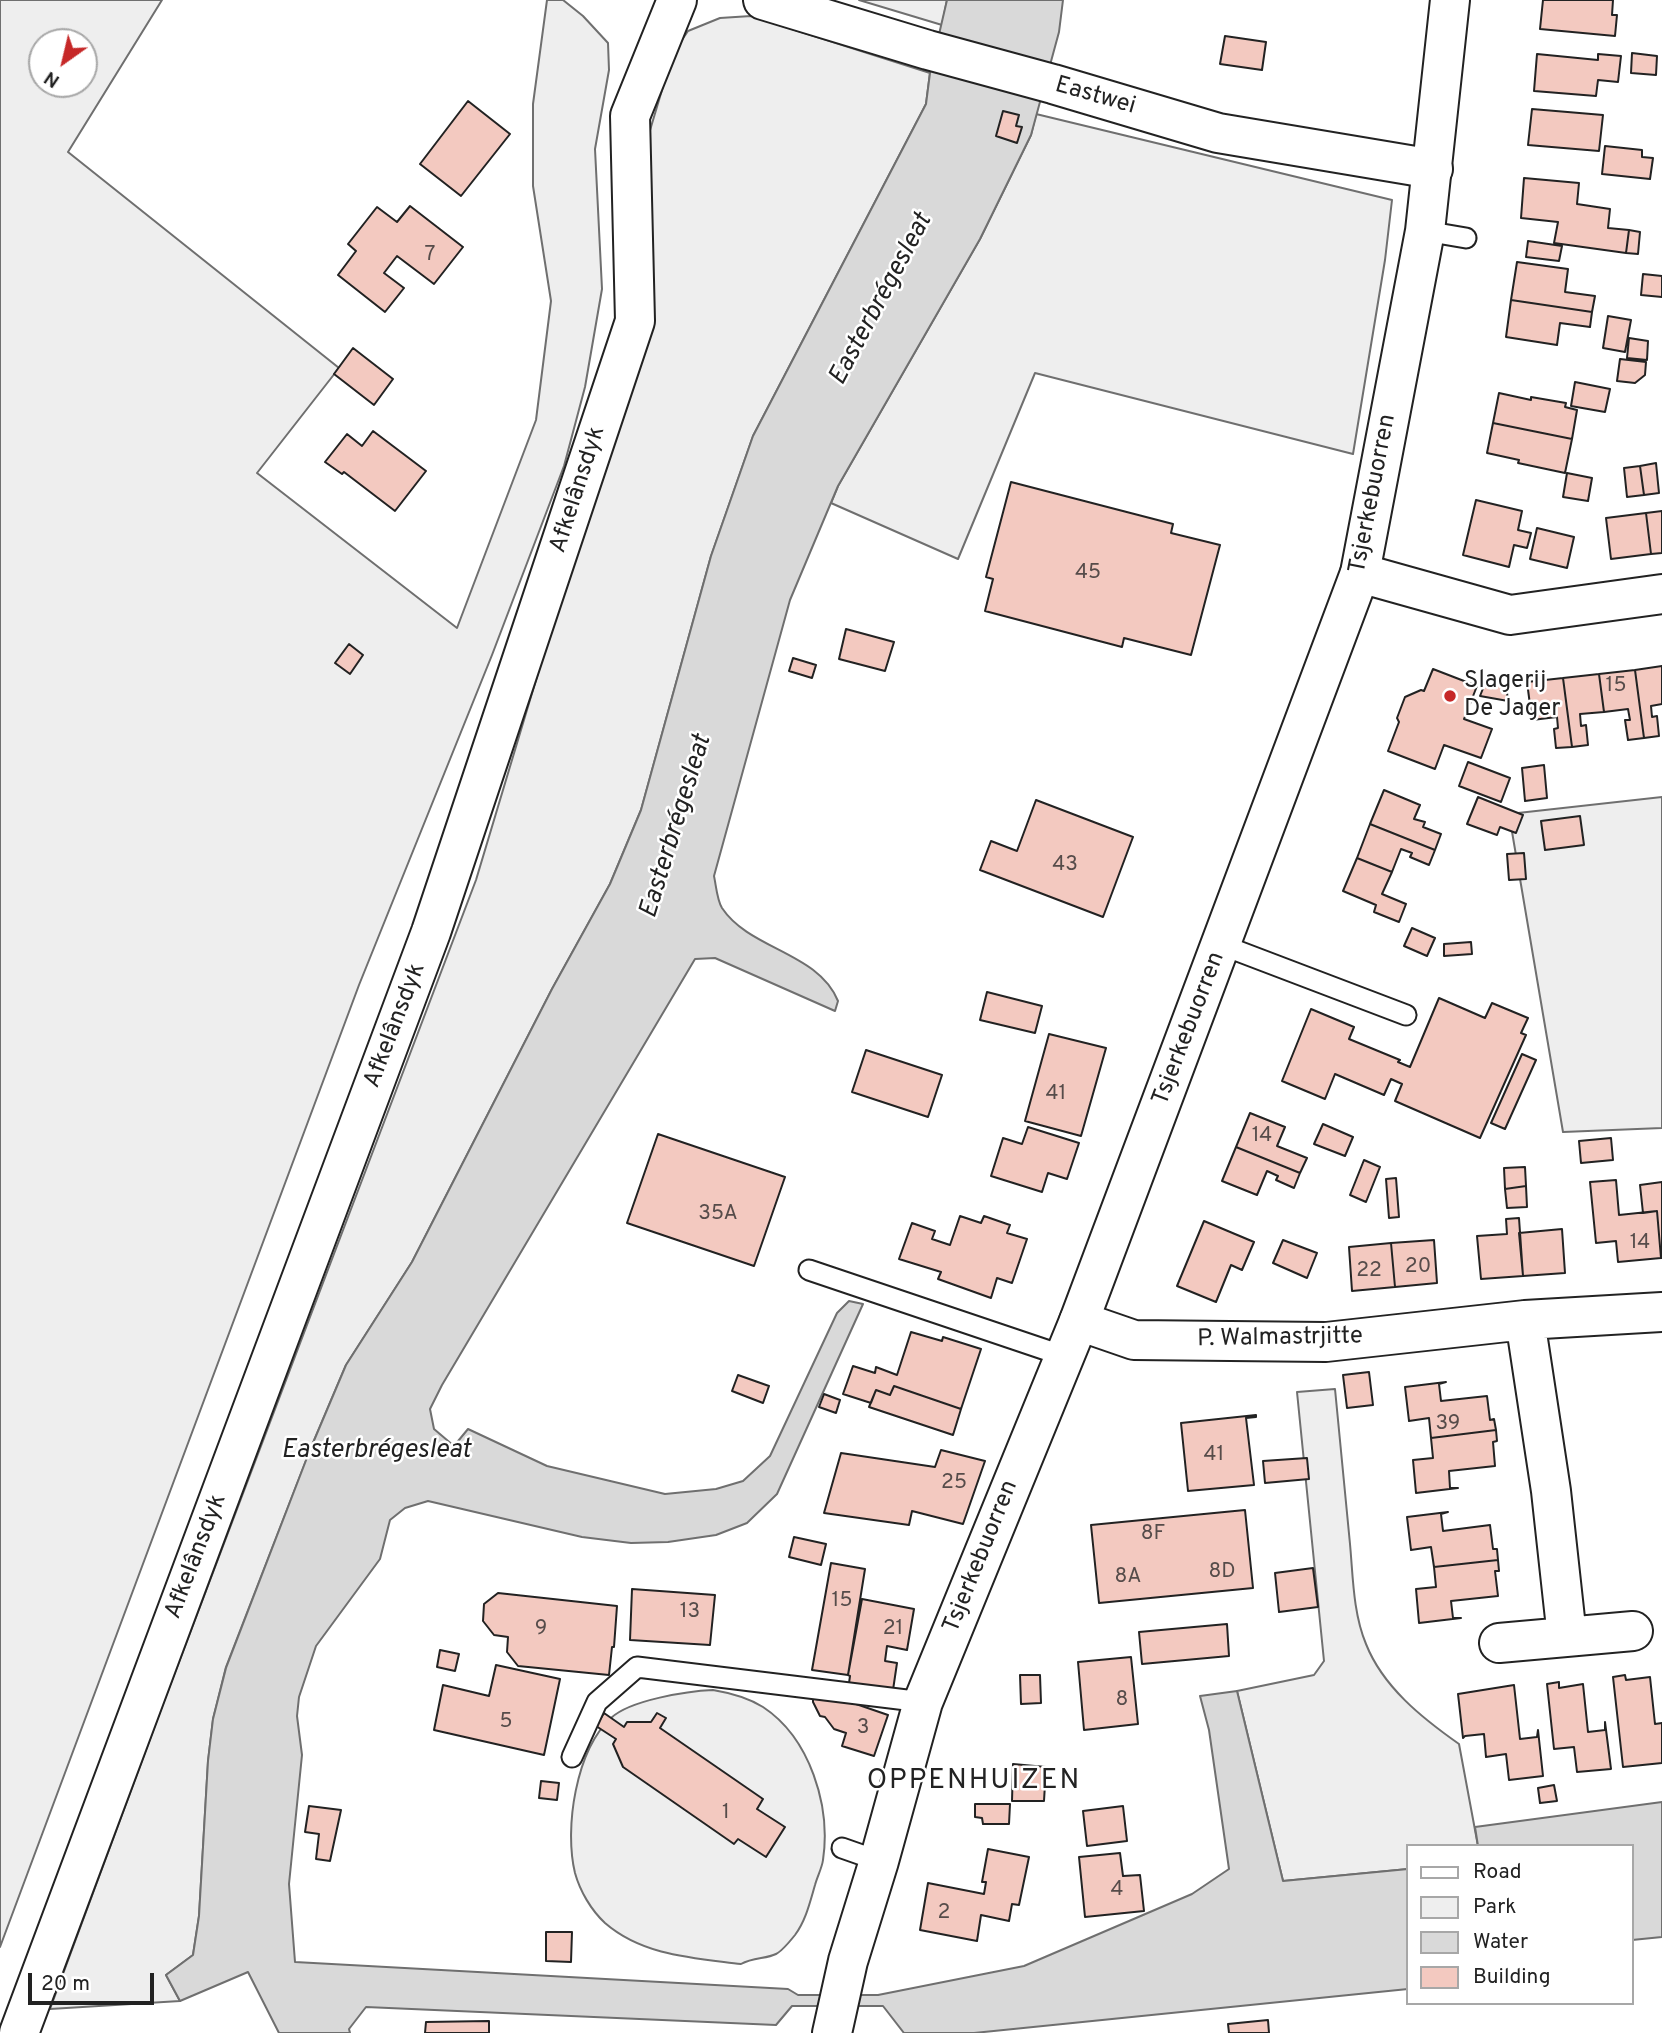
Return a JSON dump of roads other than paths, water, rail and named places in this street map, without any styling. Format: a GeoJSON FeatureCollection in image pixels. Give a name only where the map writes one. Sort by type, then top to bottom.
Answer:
{"type":"FeatureCollection","features":[{"type":"Feature","properties":{"kind":"street","name":"Afkelânsdyk"},"geometry":{"type":"LineString","coordinates":[[19,2033],[431,932],[635,321],[630,116],[677,0]]}},
{"type":"Feature","properties":{"kind":"street","name":"Eastwei"},"geometry":{"type":"LineString","coordinates":[[763,0],[1218,133],[1433,169]]}},
{"type":"Feature","properties":{"kind":"street","name":"Tsjerkebuorren"},"geometry":{"type":"LineString","coordinates":[[832,2033],[848,1961],[923,1702],[1079,1321],[1360,573],[1425,230],[1450,0]]}},
{"type":"Feature","properties":{"kind":"street"},"geometry":{"type":"LineString","coordinates":[[1360,573],[1510,615],[1662,594]]}},
{"type":"Feature","properties":{"kind":"street","name":"P. Walmastrjitte"},"geometry":{"type":"LineString","coordinates":[[1079,1321],[1134,1340],[1326,1342],[1525,1320],[1662,1312]]}},
{"type":"Feature","properties":{"kind":"street"},"geometry":{"type":"LineString","coordinates":[[1525,1320],[1551,1491],[1567,1637]]}},
{"type":"Feature","properties":{"kind":"street"},"geometry":{"type":"LineString","coordinates":[[1499,1643],[1633,1631]]}},
{"type":"Feature","properties":{"kind":"lane"},"geometry":{"type":"LineString","coordinates":[[1425,230],[1466,238]]}},
{"type":"Feature","properties":{"kind":"lane"},"geometry":{"type":"LineString","coordinates":[[1222,945],[1265,959],[1406,1015]]}},
{"type":"Feature","properties":{"kind":"lane"},"geometry":{"type":"LineString","coordinates":[[809,1270],[1064,1356]]}},
{"type":"Feature","properties":{"kind":"lane"},"geometry":{"type":"LineString","coordinates":[[572,1757],[597,1702],[637,1667],[923,1702]]}},
{"type":"Feature","properties":{"kind":"lane"},"geometry":{"type":"LineString","coordinates":[[842,1847],[879,1861]]}},
{"type":"Feature","properties":{"kind":"water","name":"Easterbrégesleat"},"geometry":{"type":"Polygon","coordinates":[[[947,0],[1063,0],[1059,32],[1031,135],[980,239],[838,486],[790,600],[714,876],[720,905],[734,922],[815,972],[828,985],[838,1001],[835,1011],[715,958],[695,959],[442,1385],[430,1409],[434,1429],[454,1446],[468,1429],[547,1466],[665,1494],[716,1489],[743,1481],[770,1456],[837,1313],[849,1301],[863,1304],[777,1494],[747,1523],[716,1535],[668,1542],[631,1543],[582,1537],[428,1501],[405,1508],[390,1520],[380,1559],[316,1646],[299,1697],[297,1716],[302,1755],[289,1884],[295,1962],[788,1989],[798,1995],[878,1995],[1024,1966],[1192,1894],[1229,1869],[1209,1730],[1200,1696],[1237,1691],[1283,1881],[1406,1869],[1406,1989],[974,2033],[904,2033],[883,2006],[792,2006],[776,2025],[366,2007],[349,2029],[350,2033],[279,2033],[248,1972],[180,2001],[166,1975],[193,1955],[199,1916],[213,1719],[226,1668],[310,1450],[346,1365],[412,1262],[552,989],[610,884],[641,810],[711,556],[753,436],[926,104],[930,73],[947,0]]]}},
{"type":"Feature","properties":{"kind":"water"},"geometry":{"type":"Polygon","coordinates":[[[1662,1802],[1662,1937],[1634,1940],[1634,1844],[1478,1844],[1475,1827],[1662,1802]]]}},
{"type":"Feature","properties":{"kind":"place","name":"Slagerij De Jager"},"geometry":{"type":"Point","coordinates":[1450,696]}},
{"type":"Feature","properties":{"kind":"district","name":"OPPENHUIZEN"},"geometry":{"type":"Point","coordinates":[974,1782]}}]}
